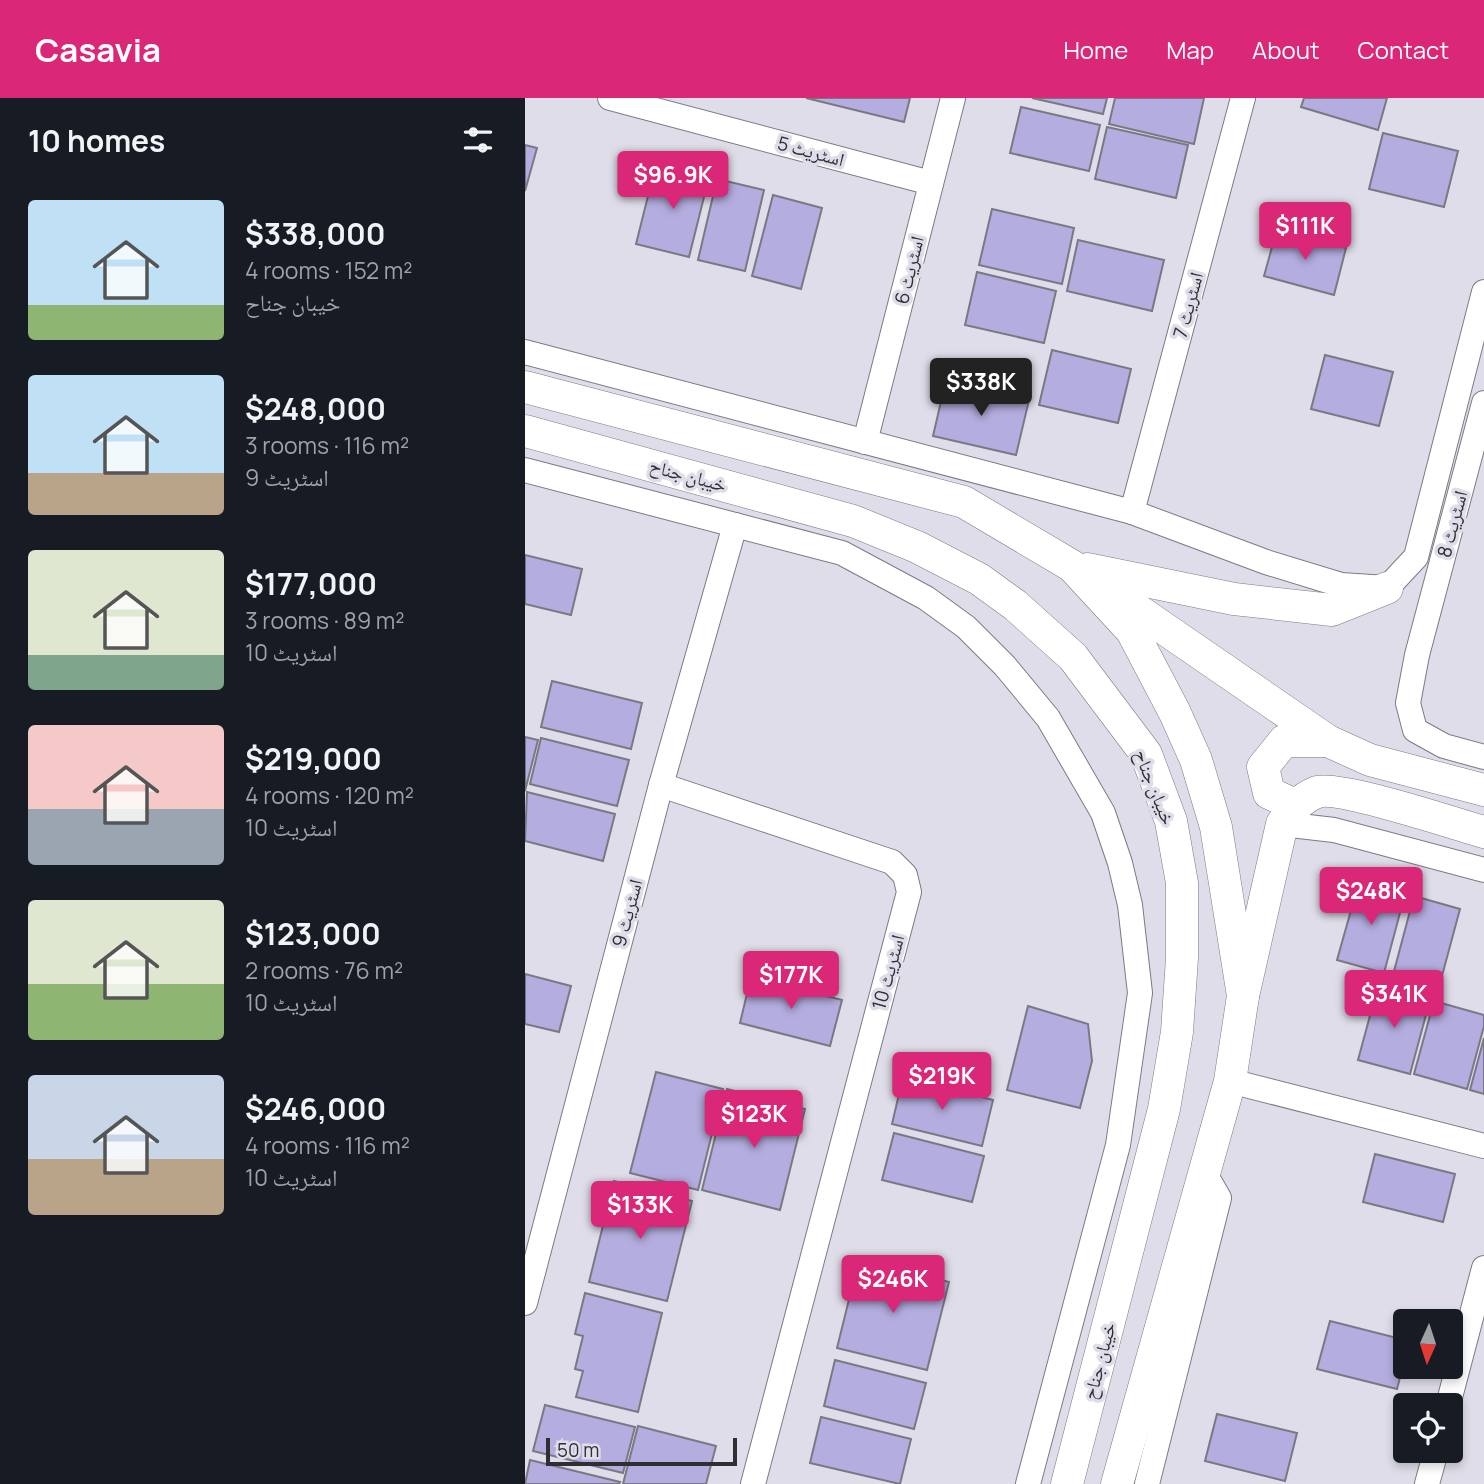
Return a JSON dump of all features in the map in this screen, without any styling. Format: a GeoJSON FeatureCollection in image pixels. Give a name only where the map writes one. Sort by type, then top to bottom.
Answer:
{"type":"FeatureCollection","features":[{"type":"Feature","properties":{"kind":"main road"},"geometry":{"type":"LineString","coordinates":[[525,387],[964,502],[1072,566],[1328,741],[1370,760],[1484,790]]}},
{"type":"Feature","properties":{"kind":"main road","name":"خیبان جناح"},"geometry":{"type":"LineString","coordinates":[[525,431],[853,521],[979,579],[1015,605],[1073,657],[1146,754],[1171,821],[1182,883],[1183,922],[1177,1032],[1153,1156],[1067,1484]]}},
{"type":"Feature","properties":{"kind":"main road"},"geometry":{"type":"LineString","coordinates":[[1072,566],[1234,599],[1332,610],[1387,588]]}},
{"type":"Feature","properties":{"kind":"main road"},"geometry":{"type":"LineString","coordinates":[[1072,566],[1132,631],[1196,760],[1216,827],[1243,996]]}},
{"type":"Feature","properties":{"kind":"main road"},"geometry":{"type":"LineString","coordinates":[[1288,814],[1269,793],[1263,767],[1285,741],[1328,741]]}},
{"type":"Feature","properties":{"kind":"main road"},"geometry":{"type":"LineString","coordinates":[[1117,1484],[1230,1081],[1243,996],[1288,814],[1319,791],[1345,794],[1484,832]]}},
{"type":"Feature","properties":{"kind":"street","name":"اسٹریٹ 5"},"geometry":{"type":"LineString","coordinates":[[610,98],[931,183]]}},
{"type":"Feature","properties":{"kind":"street","name":"اسٹریٹ 6"},"geometry":{"type":"LineString","coordinates":[[865,442],[953,98]]}},
{"type":"Feature","properties":{"kind":"street","name":"اسٹریٹ 7"},"geometry":{"type":"LineString","coordinates":[[1132,512],[1243,98]]}},
{"type":"Feature","properties":{"kind":"street"},"geometry":{"type":"LineString","coordinates":[[525,352],[1132,512],[1266,562],[1341,585],[1387,588],[1416,557],[1484,292]]}},
{"type":"Feature","properties":{"kind":"street","name":"اسٹریٹ 8"},"geometry":{"type":"LineString","coordinates":[[1484,403],[1430,605],[1408,703],[1415,730],[1427,738],[1484,757]]}},
{"type":"Feature","properties":{"kind":"street"},"geometry":{"type":"LineString","coordinates":[[525,470],[842,553],[926,598],[966,627],[1005,666],[1048,718],[1103,813],[1131,905],[1140,993],[1118,1145],[1028,1484]]}},
{"type":"Feature","properties":{"kind":"street"},"geometry":{"type":"LineString","coordinates":[[842,553],[853,521]]}},
{"type":"Feature","properties":{"kind":"street","name":"اسٹریٹ 9"},"geometry":{"type":"LineString","coordinates":[[525,1303],[661,785],[735,525]]}},
{"type":"Feature","properties":{"kind":"street","name":"اسٹریٹ 10"},"geometry":{"type":"LineString","coordinates":[[661,785],[892,862],[905,875],[909,892],[753,1484]]}},
{"type":"Feature","properties":{"kind":"street"},"geometry":{"type":"LineString","coordinates":[[1288,814],[1334,830],[1484,870]]}},
{"type":"Feature","properties":{"kind":"street"},"geometry":{"type":"LineString","coordinates":[[1230,1081],[1484,1146]]}},
{"type":"Feature","properties":{"kind":"street"},"geometry":{"type":"LineString","coordinates":[[1118,1145],[1153,1156]]}},
{"type":"Feature","properties":{"kind":"street"},"geometry":{"type":"LineString","coordinates":[[1147,1484],[1219,1198],[1204,1172]]}},
{"type":"Feature","properties":{"kind":"street"},"geometry":{"type":"LineString","coordinates":[[1451,1393],[1484,1268]]}},
{"type":"Feature","properties":{"kind":"street"},"geometry":{"type":"LineString","coordinates":[[1427,1484],[1433,1463]]}},
{"type":"Feature","properties":{"kind":"building"},"geometry":{"type":"Polygon","coordinates":[[[806,98],[910,98],[904,122],[806,98]]]}},
{"type":"Feature","properties":{"kind":"building"},"geometry":{"type":"Polygon","coordinates":[[[1032,98],[1107,98],[1103,114],[1032,98]]]}},
{"type":"Feature","properties":{"kind":"building"},"geometry":{"type":"Polygon","coordinates":[[[1115,98],[1204,98],[1194,144],[1109,124],[1115,98]]]}},
{"type":"Feature","properties":{"kind":"building"},"geometry":{"type":"Polygon","coordinates":[[[1304,98],[1387,98],[1378,130],[1301,107],[1304,98]]]}},
{"type":"Feature","properties":{"kind":"building"},"geometry":{"type":"Polygon","coordinates":[[[1021,107],[1100,125],[1089,171],[1010,153],[1021,107]]]}},
{"type":"Feature","properties":{"kind":"building"},"geometry":{"type":"Polygon","coordinates":[[[1107,127],[1188,145],[1176,198],[1095,179],[1107,127]]]}},
{"type":"Feature","properties":{"kind":"building"},"geometry":{"type":"Polygon","coordinates":[[[1383,133],[1458,151],[1444,207],[1369,189],[1383,133]]]}},
{"type":"Feature","properties":{"kind":"building"},"geometry":{"type":"Polygon","coordinates":[[[525,145],[537,148],[525,191],[525,145]]]}},
{"type":"Feature","properties":{"kind":"building"},"geometry":{"type":"Polygon","coordinates":[[[656,164],[709,177],[689,257],[636,244],[656,164]]]}},
{"type":"Feature","properties":{"kind":"building"},"geometry":{"type":"Polygon","coordinates":[[[717,179],[764,190],[745,271],[698,260],[717,179]]]}},
{"type":"Feature","properties":{"kind":"building"},"geometry":{"type":"Polygon","coordinates":[[[773,195],[822,208],[801,289],[752,276],[773,195]]]}},
{"type":"Feature","properties":{"kind":"building"},"geometry":{"type":"Polygon","coordinates":[[[992,209],[1074,228],[1062,284],[979,265],[992,209]]]}},
{"type":"Feature","properties":{"kind":"building"},"geometry":{"type":"Polygon","coordinates":[[[1277,229],[1346,248],[1334,295],[1264,276],[1277,229]]]}},
{"type":"Feature","properties":{"kind":"building"},"geometry":{"type":"Polygon","coordinates":[[[1078,240],[1164,260],[1152,311],[1067,291],[1078,240]]]}},
{"type":"Feature","properties":{"kind":"building"},"geometry":{"type":"Polygon","coordinates":[[[977,272],[1056,291],[1044,343],[965,325],[977,272]]]}},
{"type":"Feature","properties":{"kind":"building"},"geometry":{"type":"Polygon","coordinates":[[[1052,350],[1131,369],[1118,423],[1039,405],[1052,350]]]}},
{"type":"Feature","properties":{"kind":"building"},"geometry":{"type":"Polygon","coordinates":[[[1325,355],[1393,372],[1379,426],[1311,409],[1325,355]]]}},
{"type":"Feature","properties":{"kind":"building"},"geometry":{"type":"Polygon","coordinates":[[[946,380],[1029,400],[1016,455],[933,436],[946,380]]]}},
{"type":"Feature","properties":{"kind":"building"},"geometry":{"type":"Polygon","coordinates":[[[525,555],[582,569],[571,615],[525,604],[525,555]]]}},
{"type":"Feature","properties":{"kind":"building"},"geometry":{"type":"Polygon","coordinates":[[[552,681],[642,703],[631,749],[541,727],[552,681]]]}},
{"type":"Feature","properties":{"kind":"building"},"geometry":{"type":"Polygon","coordinates":[[[525,737],[538,740],[525,791],[525,737]]]}},
{"type":"Feature","properties":{"kind":"building"},"geometry":{"type":"Polygon","coordinates":[[[541,738],[629,760],[617,806],[530,784],[541,738]]]}},
{"type":"Feature","properties":{"kind":"building"},"geometry":{"type":"Polygon","coordinates":[[[527,792],[615,814],[603,861],[525,841],[527,792]]]}},
{"type":"Feature","properties":{"kind":"building"},"geometry":{"type":"Polygon","coordinates":[[[1359,882],[1405,894],[1384,973],[1337,960],[1359,882]]]}},
{"type":"Feature","properties":{"kind":"building"},"geometry":{"type":"Polygon","coordinates":[[[1414,896],[1460,909],[1439,987],[1393,975],[1414,896]]]}},
{"type":"Feature","properties":{"kind":"building"},"geometry":{"type":"Polygon","coordinates":[[[525,974],[571,986],[559,1032],[525,1024],[525,974]]]}},
{"type":"Feature","properties":{"kind":"building"},"geometry":{"type":"Polygon","coordinates":[[[751,977],[842,1000],[830,1046],[740,1023],[751,977]]]}},
{"type":"Feature","properties":{"kind":"building"},"geometry":{"type":"Polygon","coordinates":[[[1378,986],[1430,1000],[1410,1074],[1358,1060],[1378,986]]]}},
{"type":"Feature","properties":{"kind":"building"},"geometry":{"type":"Polygon","coordinates":[[[1434,1001],[1484,1015],[1484,1026],[1467,1089],[1414,1074],[1434,1001]]]}},
{"type":"Feature","properties":{"kind":"building"},"geometry":{"type":"Polygon","coordinates":[[[1028,1006],[1088,1024],[1092,1061],[1080,1108],[1007,1090],[1028,1006]]]}},
{"type":"Feature","properties":{"kind":"building"},"geometry":{"type":"Polygon","coordinates":[[[1484,1038],[1484,1094],[1470,1090],[1484,1038]]]}},
{"type":"Feature","properties":{"kind":"building"},"geometry":{"type":"Polygon","coordinates":[[[656,1072],[723,1089],[698,1190],[630,1173],[656,1072]]]}},
{"type":"Feature","properties":{"kind":"building"},"geometry":{"type":"Polygon","coordinates":[[[903,1077],[993,1100],[982,1146],[892,1124],[903,1077]]]}},
{"type":"Feature","properties":{"kind":"building"},"geometry":{"type":"Polygon","coordinates":[[[727,1089],[805,1109],[780,1210],[702,1190],[727,1089]]]}},
{"type":"Feature","properties":{"kind":"building"},"geometry":{"type":"Polygon","coordinates":[[[894,1133],[984,1156],[972,1202],[882,1180],[894,1133]]]}},
{"type":"Feature","properties":{"kind":"building"},"geometry":{"type":"Polygon","coordinates":[[[1375,1154],[1455,1174],[1443,1222],[1363,1202],[1375,1154]]]}},
{"type":"Feature","properties":{"kind":"building"},"geometry":{"type":"Polygon","coordinates":[[[614,1181],[692,1201],[667,1301],[589,1282],[614,1181]]]}},
{"type":"Feature","properties":{"kind":"building"},"geometry":{"type":"Polygon","coordinates":[[[859,1259],[949,1282],[927,1370],[837,1348],[859,1259]]]}},
{"type":"Feature","properties":{"kind":"building"},"geometry":{"type":"Polygon","coordinates":[[[585,1293],[662,1313],[638,1412],[576,1397],[583,1371],[575,1369],[583,1336],[575,1334],[585,1293]]]}},
{"type":"Feature","properties":{"kind":"building"},"geometry":{"type":"Polygon","coordinates":[[[1330,1321],[1393,1337],[1393,1379],[1400,1379],[1397,1389],[1317,1369],[1330,1321]]]}},
{"type":"Feature","properties":{"kind":"building"},"geometry":{"type":"Polygon","coordinates":[[[835,1360],[926,1383],[914,1429],[824,1406],[835,1360]]]}},
{"type":"Feature","properties":{"kind":"building"},"geometry":{"type":"Polygon","coordinates":[[[545,1405],[635,1427],[623,1473],[533,1451],[545,1405]]]}},
{"type":"Feature","properties":{"kind":"building"},"geometry":{"type":"Polygon","coordinates":[[[1217,1414],[1297,1433],[1285,1481],[1205,1461],[1217,1414]]]}},
{"type":"Feature","properties":{"kind":"building"},"geometry":{"type":"Polygon","coordinates":[[[821,1417],[911,1439],[900,1484],[810,1463],[821,1417]]]}},
{"type":"Feature","properties":{"kind":"building"},"geometry":{"type":"Polygon","coordinates":[[[638,1426],[716,1446],[706,1484],[623,1484],[638,1426]]]}},
{"type":"Feature","properties":{"kind":"building"},"geometry":{"type":"Polygon","coordinates":[[[530,1460],[620,1482],[525,1484],[530,1460]]]}}]}
